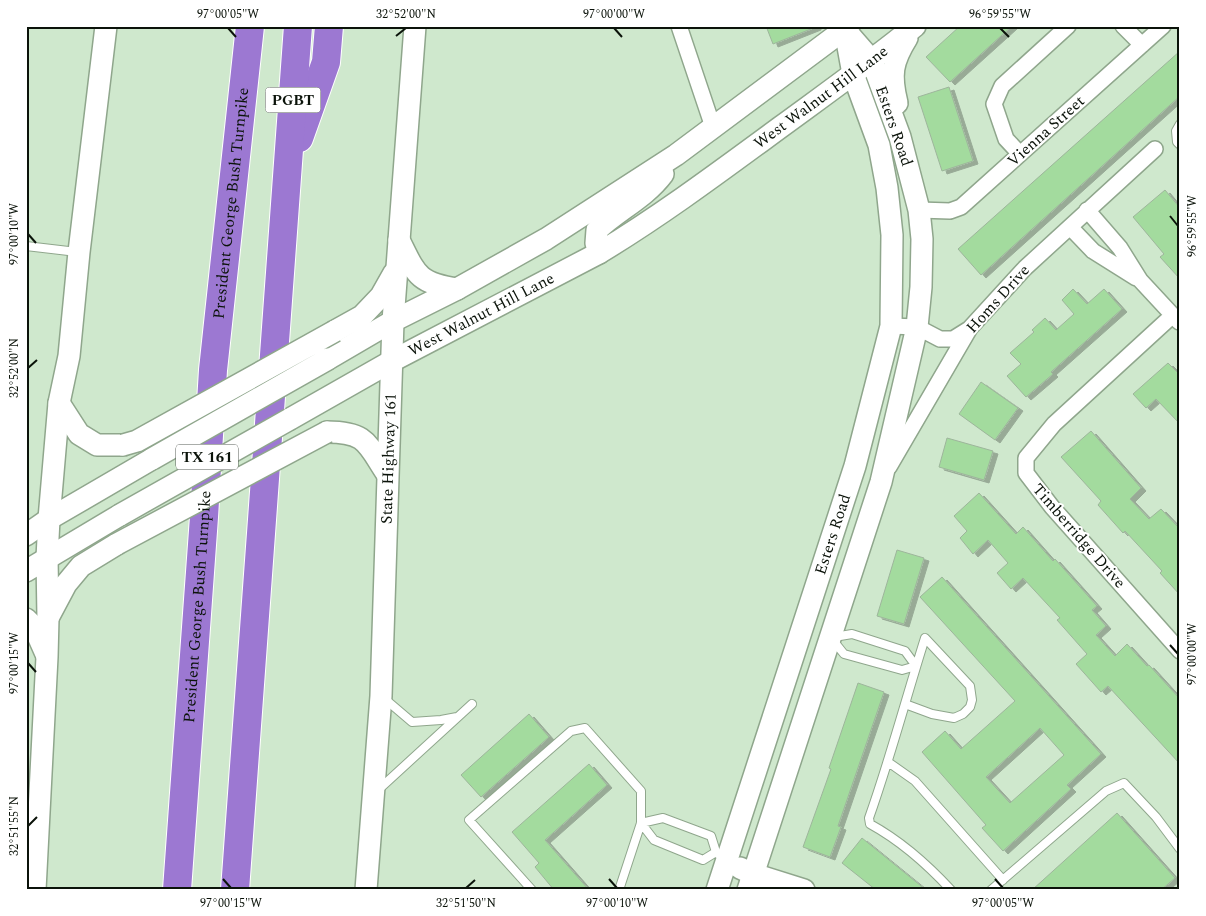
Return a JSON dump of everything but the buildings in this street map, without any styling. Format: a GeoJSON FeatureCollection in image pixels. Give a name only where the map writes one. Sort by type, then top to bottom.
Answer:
{"type":"FeatureCollection","features":[{"type":"Feature","properties":{"kind":"highway","name":"President George Bush Turnpike"},"geometry":{"type":"LineString","coordinates":[[177,890],[213,370],[250,26]]}},
{"type":"Feature","properties":{"kind":"highway","name":"PGBT"},"geometry":{"type":"LineString","coordinates":[[288,173],[298,26]]}},
{"type":"Feature","properties":{"kind":"highway"},"geometry":{"type":"LineString","coordinates":[[235,890],[288,173],[326,62],[329,26]]}},
{"type":"Feature","properties":{"kind":"main road"},"geometry":{"type":"LineString","coordinates":[[35,890],[31,868],[47,657],[49,519],[59,402],[69,356],[79,252],[106,26]]}},
{"type":"Feature","properties":{"kind":"main road","name":"State Highway 161"},"geometry":{"type":"LineString","coordinates":[[366,890],[381,696],[393,322],[415,26]]}},
{"type":"Feature","properties":{"kind":"main road","name":"West Walnut Hill Lane"},"geometry":{"type":"LineString","coordinates":[[26,535],[121,476],[393,322],[457,289],[546,239],[676,156],[846,27]]}},
{"type":"Feature","properties":{"kind":"main road","name":"Esters Road"},"geometry":{"type":"LineString","coordinates":[[751,882],[881,482],[917,327],[922,287],[922,238],[918,210],[900,138],[872,61],[846,27]]}},
{"type":"Feature","properties":{"kind":"main road","name":"Esters Road"},"geometry":{"type":"LineString","coordinates":[[718,890],[721,856],[802,629],[855,466],[891,326],[892,235],[887,188],[879,145],[853,74],[846,27]]}},
{"type":"Feature","properties":{"kind":"main road"},"geometry":{"type":"LineString","coordinates":[[908,167],[905,133],[892,78],[896,55],[914,28]]}},
{"type":"Feature","properties":{"kind":"main road","name":"West Walnut Hill Lane"},"geometry":{"type":"LineString","coordinates":[[26,572],[120,515],[392,361],[599,253],[682,200],[914,28]]}},
{"type":"Feature","properties":{"kind":"main road"},"geometry":{"type":"LineString","coordinates":[[599,253],[596,243],[597,230],[657,182],[676,156]]}},
{"type":"Feature","properties":{"kind":"main road"},"geometry":{"type":"LineString","coordinates":[[399,240],[415,272],[434,286],[457,289]]}},
{"type":"Feature","properties":{"kind":"main road"},"geometry":{"type":"LineString","coordinates":[[59,402],[79,434],[96,445],[123,445],[138,441],[362,316],[380,296],[397,268]]}},
{"type":"Feature","properties":{"kind":"main road"},"geometry":{"type":"LineString","coordinates":[[48,618],[66,584],[81,566],[117,544],[327,432],[346,432],[364,440],[387,474]]}},
{"type":"Feature","properties":{"kind":"main road"},"geometry":{"type":"LineString","coordinates":[[26,619],[34,627],[47,657]]}},
{"type":"Feature","properties":{"kind":"main road"},"geometry":{"type":"LineString","coordinates":[[802,629],[830,637]]}},
{"type":"Feature","properties":{"kind":"main road"},"geometry":{"type":"LineString","coordinates":[[721,856],[751,882],[804,890]]}},
{"type":"Feature","properties":{"kind":"street"},"geometry":{"type":"LineString","coordinates":[[679,26],[714,127]]}},
{"type":"Feature","properties":{"kind":"street"},"geometry":{"type":"LineString","coordinates":[[1020,154],[1006,139],[994,104],[1002,86],[1068,26]]}},
{"type":"Feature","properties":{"kind":"street"},"geometry":{"type":"LineString","coordinates":[[1123,26],[1142,45]]}},
{"type":"Feature","properties":{"kind":"street","name":"Vienna Street"},"geometry":{"type":"LineString","coordinates":[[918,210],[950,211],[961,207],[1163,26]]}},
{"type":"Feature","properties":{"kind":"street","name":"Homs Drive"},"geometry":{"type":"LineString","coordinates":[[881,482],[970,328],[1025,268],[1155,149]]}},
{"type":"Feature","properties":{"kind":"street"},"geometry":{"type":"LineString","coordinates":[[1087,210],[1120,248],[1140,280],[1176,319]]}},
{"type":"Feature","properties":{"kind":"street"},"geometry":{"type":"LineString","coordinates":[[1070,226],[1092,251],[1140,280]]}},
{"type":"Feature","properties":{"kind":"street","name":"Timberridge Drive"},"geometry":{"type":"LineString","coordinates":[[1176,319],[1054,424],[1026,458],[1026,473],[1052,507],[1180,651]]}},
{"type":"Feature","properties":{"kind":"street"},"geometry":{"type":"LineString","coordinates":[[891,326],[917,327],[940,339],[953,339],[970,328]]}},
{"type":"Feature","properties":{"kind":"lane"},"geometry":{"type":"LineString","coordinates":[[1180,124],[1176,131],[1177,142],[1180,145]]}},
{"type":"Feature","properties":{"kind":"lane"},"geometry":{"type":"LineString","coordinates":[[26,246],[79,252]]}},
{"type":"Feature","properties":{"kind":"lane"},"geometry":{"type":"LineString","coordinates":[[830,637],[852,634],[905,651],[916,666]]}},
{"type":"Feature","properties":{"kind":"lane"},"geometry":{"type":"LineString","coordinates":[[830,637],[844,654],[902,670],[916,666]]}},
{"type":"Feature","properties":{"kind":"lane"},"geometry":{"type":"LineString","coordinates":[[905,704],[932,714],[954,718],[964,714],[970,707],[972,700],[970,686],[925,638],[916,666],[888,762],[869,818],[870,824],[888,834],[929,867],[951,890]]}},
{"type":"Feature","properties":{"kind":"lane"},"geometry":{"type":"LineString","coordinates":[[381,696],[412,722],[459,717]]}},
{"type":"Feature","properties":{"kind":"lane"},"geometry":{"type":"LineString","coordinates":[[374,794],[472,704]]}},
{"type":"Feature","properties":{"kind":"lane"},"geometry":{"type":"LineString","coordinates":[[532,890],[469,820],[571,731],[585,728],[641,791],[641,823],[618,890]]}},
{"type":"Feature","properties":{"kind":"lane"},"geometry":{"type":"LineString","coordinates":[[888,762],[915,781],[1003,880]]}},
{"type":"Feature","properties":{"kind":"lane"},"geometry":{"type":"LineString","coordinates":[[991,890],[1106,791],[1124,783],[1156,817],[1180,849]]}},
{"type":"Feature","properties":{"kind":"lane"},"geometry":{"type":"LineString","coordinates":[[663,818],[711,836],[721,856],[703,860],[654,840],[641,823],[663,818]]}}]}
